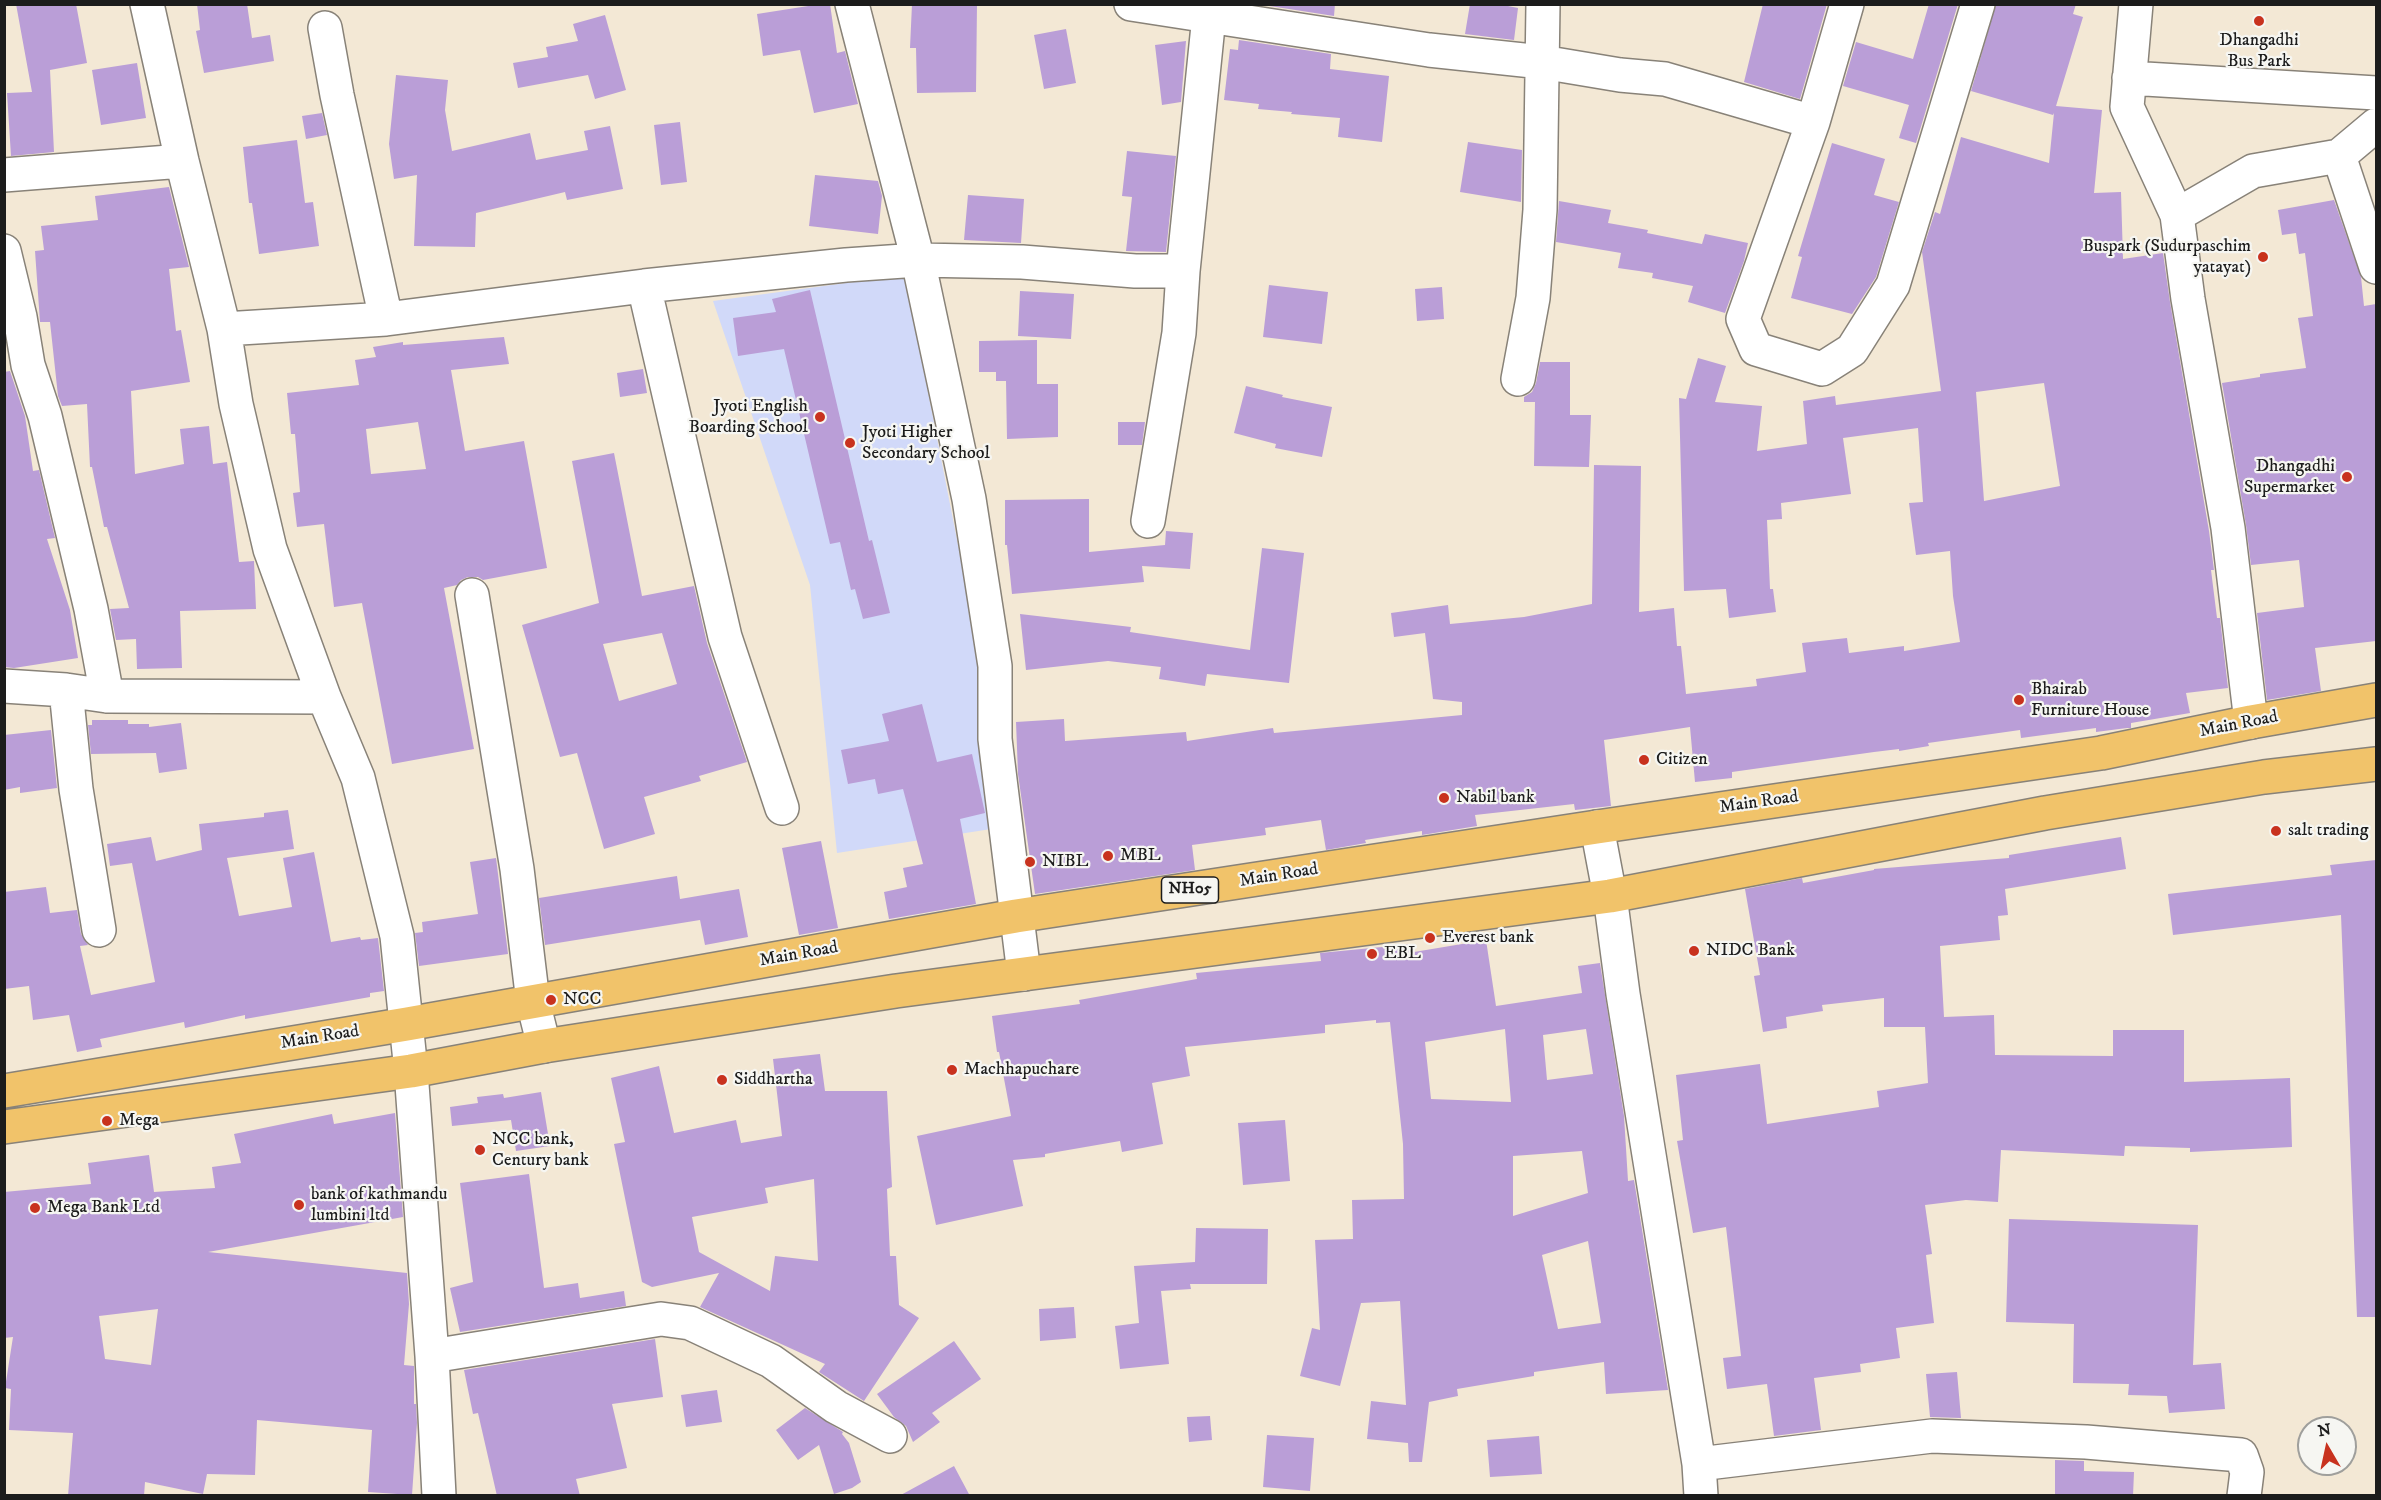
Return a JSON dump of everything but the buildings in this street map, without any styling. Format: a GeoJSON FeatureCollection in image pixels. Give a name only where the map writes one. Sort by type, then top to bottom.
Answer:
{"type":"FeatureCollection","features":[{"type":"Feature","properties":{"kind":"main road","name":"Main Road"},"geometry":{"type":"LineString","coordinates":[[4,1090],[407,1024],[1016,916],[2102,753],[2251,722],[2376,700]]}},
{"type":"Feature","properties":{"kind":"main road"},"geometry":{"type":"LineString","coordinates":[[2102,753],[2107,803]]}},
{"type":"Feature","properties":{"kind":"main road"},"geometry":{"type":"LineString","coordinates":[[4,1127],[411,1071],[544,1046],[896,992],[1610,896],[2107,803],[2264,777],[2376,764]]}},
{"type":"Feature","properties":{"kind":"street"},"geometry":{"type":"LineString","coordinates":[[147,4],[182,161],[224,329],[236,404],[270,549],[324,698],[358,777],[397,936],[411,1071],[432,1356],[439,1496]]}},
{"type":"Feature","properties":{"kind":"street"},"geometry":{"type":"LineString","coordinates":[[852,4],[918,260],[969,499],[994,655],[995,739],[1024,974]]}},
{"type":"Feature","properties":{"kind":"street"},"geometry":{"type":"LineString","coordinates":[[1131,4],[1429,50],[1542,62],[1620,75],[1665,79],[1813,122]]}},
{"type":"Feature","properties":{"kind":"street"},"geometry":{"type":"LineString","coordinates":[[1518,379],[1533,298],[1540,210],[1544,4]]}},
{"type":"Feature","properties":{"kind":"street"},"geometry":{"type":"LineString","coordinates":[[1847,4],[1813,122],[1743,319],[1756,349],[1822,369],[1852,350],[1893,285],[1978,4]]}},
{"type":"Feature","properties":{"kind":"street"},"geometry":{"type":"LineString","coordinates":[[2136,4],[2127,107],[2177,216],[2188,299],[2228,528],[2251,722]]}},
{"type":"Feature","properties":{"kind":"street"},"geometry":{"type":"LineString","coordinates":[[1148,521],[1179,333],[1183,271],[1209,16]]}},
{"type":"Feature","properties":{"kind":"street"},"geometry":{"type":"LineString","coordinates":[[325,28],[337,95],[386,319]]}},
{"type":"Feature","properties":{"kind":"street"},"geometry":{"type":"LineString","coordinates":[[2129,78],[2376,93]]}},
{"type":"Feature","properties":{"kind":"street"},"geometry":{"type":"LineString","coordinates":[[2177,216],[2253,171],[2339,156],[2376,125]]}},
{"type":"Feature","properties":{"kind":"street"},"geometry":{"type":"LineString","coordinates":[[2339,156],[2376,267]]}},
{"type":"Feature","properties":{"kind":"street"},"geometry":{"type":"LineString","coordinates":[[4,175],[182,161]]}},
{"type":"Feature","properties":{"kind":"street"},"geometry":{"type":"LineString","coordinates":[[4,251],[28,365],[45,416],[92,609],[107,696]]}},
{"type":"Feature","properties":{"kind":"street"},"geometry":{"type":"LineString","coordinates":[[224,329],[386,319],[644,286],[846,265],[918,260],[1022,262],[1135,271],[1183,271]]}},
{"type":"Feature","properties":{"kind":"street"},"geometry":{"type":"LineString","coordinates":[[644,286],[725,637],[782,808]]}},
{"type":"Feature","properties":{"kind":"street"},"geometry":{"type":"LineString","coordinates":[[472,595],[517,869],[533,1002],[544,1046]]}},
{"type":"Feature","properties":{"kind":"street"},"geometry":{"type":"LineString","coordinates":[[4,686],[66,690],[107,696],[324,698]]}},
{"type":"Feature","properties":{"kind":"street"},"geometry":{"type":"LineString","coordinates":[[66,690],[76,789],[99,930]]}},
{"type":"Feature","properties":{"kind":"street"},"geometry":{"type":"LineString","coordinates":[[1597,827],[1610,896],[1623,994],[1700,1480],[1932,1436],[2086,1442],[2241,1455],[2247,1472],[2244,1496]]}},
{"type":"Feature","properties":{"kind":"street"},"geometry":{"type":"LineString","coordinates":[[432,1356],[651,1321],[690,1323],[771,1361],[836,1407],[890,1436]]}},
{"type":"Feature","properties":{"kind":"shaded area","name":"Jyoti Higher Secondary School"},"geometry":{"type":"Polygon","coordinates":[[[905,275],[981,662],[1004,827],[837,853],[810,585],[713,301],[905,275]]]}},
{"type":"Feature","properties":{"kind":"place","name":"Dhangadhi Bus Park"},"geometry":{"type":"Point","coordinates":[2259,21]}},
{"type":"Feature","properties":{"kind":"place","name":"Buspark (Sudurpaschim yatayat)"},"geometry":{"type":"Point","coordinates":[2263,257]}},
{"type":"Feature","properties":{"kind":"place","name":"Jyoti English Boarding School"},"geometry":{"type":"Point","coordinates":[820,417]}},
{"type":"Feature","properties":{"kind":"place","name":"Jyoti Higher Secondary School"},"geometry":{"type":"Point","coordinates":[850,443]}},
{"type":"Feature","properties":{"kind":"place","name":"Dhangadhi Supermarket"},"geometry":{"type":"Point","coordinates":[2347,477]}},
{"type":"Feature","properties":{"kind":"place","name":"Bhairab Furniture House"},"geometry":{"type":"Point","coordinates":[2019,700]}},
{"type":"Feature","properties":{"kind":"place","name":"Citizen"},"geometry":{"type":"Point","coordinates":[1644,760]}},
{"type":"Feature","properties":{"kind":"place","name":"Nabil bank"},"geometry":{"type":"Point","coordinates":[1444,798]}},
{"type":"Feature","properties":{"kind":"place","name":"salt trading"},"geometry":{"type":"Point","coordinates":[2276,831]}},
{"type":"Feature","properties":{"kind":"place","name":"MBL"},"geometry":{"type":"Point","coordinates":[1108,856]}},
{"type":"Feature","properties":{"kind":"place","name":"NIBL"},"geometry":{"type":"Point","coordinates":[1030,862]}},
{"type":"Feature","properties":{"kind":"place","name":"Everest bank"},"geometry":{"type":"Point","coordinates":[1430,938]}},
{"type":"Feature","properties":{"kind":"place","name":"NIDC Bank"},"geometry":{"type":"Point","coordinates":[1694,951]}},
{"type":"Feature","properties":{"kind":"place","name":"EBL"},"geometry":{"type":"Point","coordinates":[1372,954]}},
{"type":"Feature","properties":{"kind":"place","name":"NCC"},"geometry":{"type":"Point","coordinates":[551,1000]}},
{"type":"Feature","properties":{"kind":"place","name":"Machhapuchare"},"geometry":{"type":"Point","coordinates":[952,1070]}},
{"type":"Feature","properties":{"kind":"place","name":"Siddhartha"},"geometry":{"type":"Point","coordinates":[722,1080]}},
{"type":"Feature","properties":{"kind":"place","name":"Mega"},"geometry":{"type":"Point","coordinates":[107,1121]}},
{"type":"Feature","properties":{"kind":"place","name":"NCC bank, Century bank"},"geometry":{"type":"Point","coordinates":[480,1150]}},
{"type":"Feature","properties":{"kind":"place","name":"bank of kathmandu lumbini ltd"},"geometry":{"type":"Point","coordinates":[299,1205]}},
{"type":"Feature","properties":{"kind":"place","name":"Mega Bank Ltd"},"geometry":{"type":"Point","coordinates":[35,1208]}}]}
